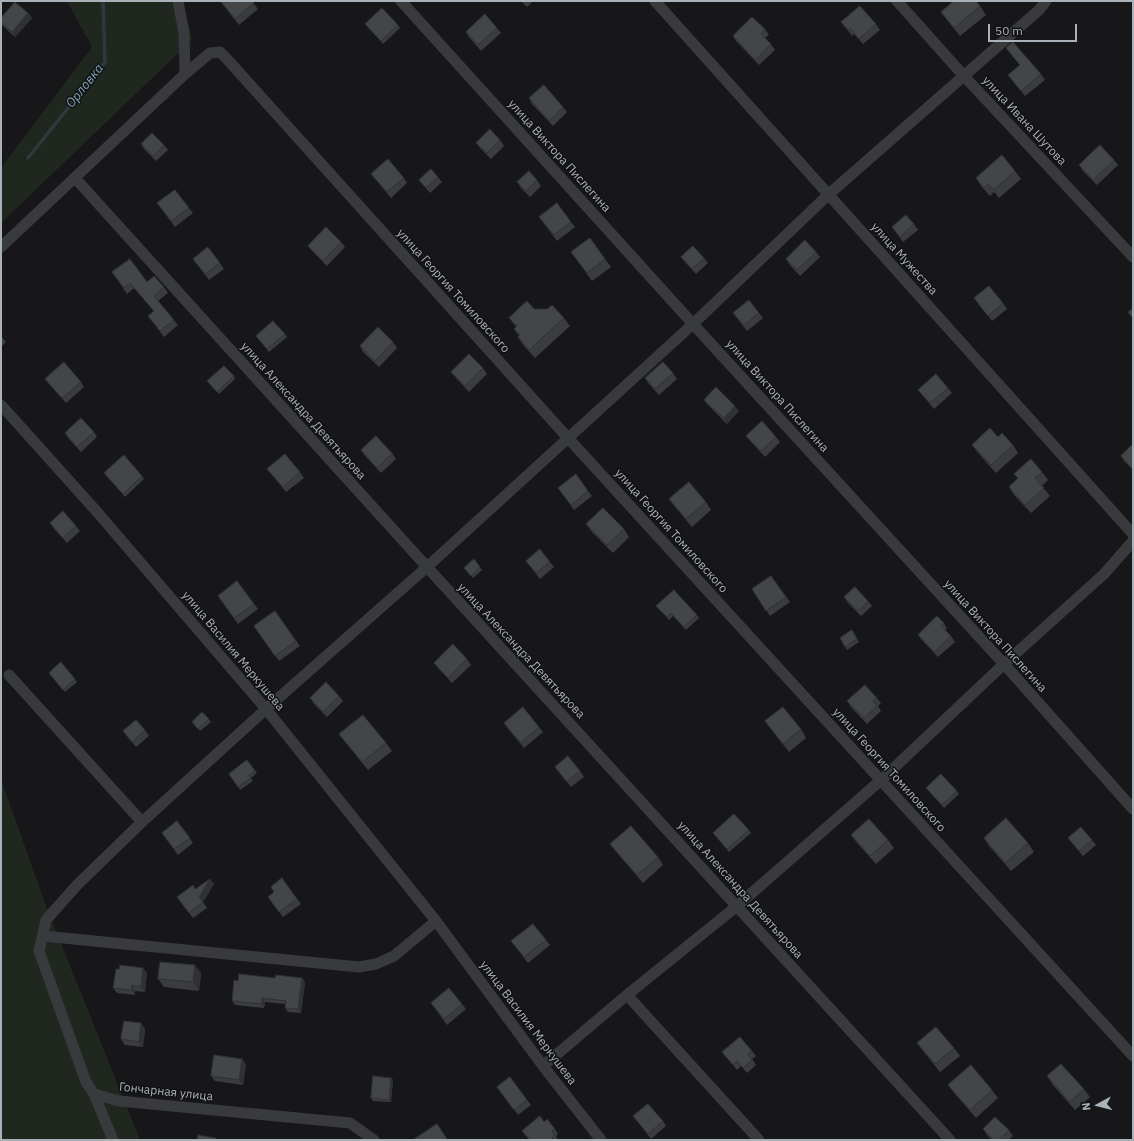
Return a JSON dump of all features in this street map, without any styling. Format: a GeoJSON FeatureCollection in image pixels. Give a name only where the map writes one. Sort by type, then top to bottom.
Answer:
{"type":"FeatureCollection","features":[{"type":"Feature","properties":{"kind":"street"},"geometry":{"type":"LineString","coordinates":[[1,247],[185,74],[184,33],[178,1]]}},
{"type":"Feature","properties":{"kind":"street","name":"улица Виктора Пислегина"},"geometry":{"type":"LineString","coordinates":[[401,1],[693,324],[1004,664],[1133,809]]}},
{"type":"Feature","properties":{"kind":"street","name":"улица Мужества"},"geometry":{"type":"LineString","coordinates":[[655,1],[1133,534]]}},
{"type":"Feature","properties":{"kind":"street","name":"улица Ивана Шутова"},"geometry":{"type":"LineString","coordinates":[[897,1],[1133,257]]}},
{"type":"Feature","properties":{"kind":"street"},"geometry":{"type":"LineString","coordinates":[[113,1140],[94,1094],[86,1082],[39,952],[46,920],[77,885],[142,822],[266,709],[427,567],[693,324],[829,194],[1039,10],[1046,1]]}},
{"type":"Feature","properties":{"kind":"street","name":"улица Георгия Томиловского"},"geometry":{"type":"LineString","coordinates":[[185,74],[210,53],[220,52],[227,59],[568,438],[1133,1056]]}},
{"type":"Feature","properties":{"kind":"street","name":"улица Александра Девятьярова"},"geometry":{"type":"LineString","coordinates":[[75,178],[427,567],[950,1140]]}},
{"type":"Feature","properties":{"kind":"street","name":"улица Василия Меркушева"},"geometry":{"type":"LineString","coordinates":[[1,405],[98,513],[266,709],[436,921],[543,1066],[601,1140]]}},
{"type":"Feature","properties":{"kind":"street"},"geometry":{"type":"LineString","coordinates":[[543,1066],[627,995],[737,906],[881,780],[1004,664],[1104,574],[1133,541]]}},
{"type":"Feature","properties":{"kind":"street"},"geometry":{"type":"LineString","coordinates":[[9,675],[142,822]]}},
{"type":"Feature","properties":{"kind":"street"},"geometry":{"type":"LineString","coordinates":[[43,936],[359,967],[376,964],[394,956],[436,921]]}},
{"type":"Feature","properties":{"kind":"street"},"geometry":{"type":"LineString","coordinates":[[627,995],[759,1140]]}},
{"type":"Feature","properties":{"kind":"street","name":"Гончарная улица"},"geometry":{"type":"LineString","coordinates":[[94,1094],[119,1101],[350,1123],[374,1140]]}},
{"type":"Feature","properties":{"kind":"shaded area"},"geometry":{"type":"Polygon","coordinates":[[[67,1],[183,1],[192,40],[1,223],[1,168],[92,47],[67,1]]]}},
{"type":"Feature","properties":{"kind":"shaded area"},"geometry":{"type":"Polygon","coordinates":[[[1,779],[46,906],[140,1140],[1,1140],[1,779]]]}},
{"type":"Feature","properties":{"kind":"building"},"geometry":{"type":"Polygon","coordinates":[[[252,1],[254,3],[235,19],[221,2],[252,1]]]}},
{"type":"Feature","properties":{"kind":"building"},"geometry":{"type":"Polygon","coordinates":[[[954,1],[976,1],[980,6],[954,28],[941,12],[954,1]]]}},
{"type":"Feature","properties":{"kind":"building"},"geometry":{"type":"Polygon","coordinates":[[[15,2],[28,13],[12,32],[1,22],[1,18],[15,2]]]}},
{"type":"Feature","properties":{"kind":"building"},"geometry":{"type":"Polygon","coordinates":[[[860,6],[876,24],[859,39],[850,28],[848,30],[841,22],[860,6]]]}},
{"type":"Feature","properties":{"kind":"building"},"geometry":{"type":"Polygon","coordinates":[[[382,8],[398,25],[381,41],[365,24],[382,8]]]}},
{"type":"Feature","properties":{"kind":"building"},"geometry":{"type":"Polygon","coordinates":[[[485,14],[497,28],[478,45],[466,32],[485,14]]]}},
{"type":"Feature","properties":{"kind":"building"},"geometry":{"type":"Polygon","coordinates":[[[752,17],[765,29],[761,34],[771,44],[755,60],[733,36],[752,17]]]}},
{"type":"Feature","properties":{"kind":"building"},"geometry":{"type":"Polygon","coordinates":[[[1013,42],[1041,74],[1021,91],[1008,75],[1020,65],[1006,48],[1013,42]]]}},
{"type":"Feature","properties":{"kind":"building"},"geometry":{"type":"Polygon","coordinates":[[[544,85],[563,107],[549,121],[529,98],[544,85]]]}},
{"type":"Feature","properties":{"kind":"building"},"geometry":{"type":"Polygon","coordinates":[[[490,129],[500,140],[487,153],[476,143],[490,129]]]}},
{"type":"Feature","properties":{"kind":"building"},"geometry":{"type":"Polygon","coordinates":[[[152,133],[164,145],[153,156],[141,144],[152,133]]]}},
{"type":"Feature","properties":{"kind":"building"},"geometry":{"type":"Polygon","coordinates":[[[1100,145],[1114,160],[1093,180],[1079,165],[1100,145]]]}},
{"type":"Feature","properties":{"kind":"building"},"geometry":{"type":"Polygon","coordinates":[[[1002,155],[1015,171],[994,190],[988,184],[984,188],[976,178],[1002,155]]]}},
{"type":"Feature","properties":{"kind":"building"},"geometry":{"type":"Polygon","coordinates":[[[388,159],[404,178],[387,192],[371,174],[388,159]]]}},
{"type":"Feature","properties":{"kind":"building"},"geometry":{"type":"Polygon","coordinates":[[[431,169],[438,177],[426,188],[419,180],[431,169]]]}},
{"type":"Feature","properties":{"kind":"building"},"geometry":{"type":"Polygon","coordinates":[[[529,171],[537,180],[526,191],[517,182],[529,171]]]}},
{"type":"Feature","properties":{"kind":"building"},"geometry":{"type":"Polygon","coordinates":[[[175,190],[189,208],[171,221],[157,203],[175,190]]]}},
{"type":"Feature","properties":{"kind":"building"},"geometry":{"type":"Polygon","coordinates":[[[557,203],[571,222],[554,235],[539,217],[557,203]]]}},
{"type":"Feature","properties":{"kind":"building"},"geometry":{"type":"Polygon","coordinates":[[[906,215],[914,224],[900,237],[892,227],[906,215]]]}},
{"type":"Feature","properties":{"kind":"building"},"geometry":{"type":"Polygon","coordinates":[[[326,227],[341,242],[323,261],[308,246],[326,227]]]}},
{"type":"Feature","properties":{"kind":"building"},"geometry":{"type":"Polygon","coordinates":[[[590,238],[605,259],[587,273],[571,252],[590,238]]]}},
{"type":"Feature","properties":{"kind":"building"},"geometry":{"type":"Polygon","coordinates":[[[805,240],[816,252],[797,270],[786,259],[805,240]]]}},
{"type":"Feature","properties":{"kind":"building"},"geometry":{"type":"Polygon","coordinates":[[[693,246],[704,258],[692,269],[681,257],[693,246]]]}},
{"type":"Feature","properties":{"kind":"building"},"geometry":{"type":"Polygon","coordinates":[[[208,247],[220,263],[205,274],[193,259],[208,247]]]}},
{"type":"Feature","properties":{"kind":"building"},"geometry":{"type":"Polygon","coordinates":[[[130,259],[147,282],[154,276],[164,287],[154,296],[174,320],[160,331],[148,316],[154,311],[130,283],[124,288],[112,272],[130,259]]]}},
{"type":"Feature","properties":{"kind":"building"},"geometry":{"type":"Polygon","coordinates":[[[989,286],[1003,303],[988,316],[974,298],[989,286]]]}},
{"type":"Feature","properties":{"kind":"building"},"geometry":{"type":"Polygon","coordinates":[[[749,300],[759,313],[744,325],[733,313],[749,300]]]}},
{"type":"Feature","properties":{"kind":"building"},"geometry":{"type":"Polygon","coordinates":[[[527,301],[534,309],[547,309],[552,305],[564,318],[529,350],[518,337],[520,335],[514,329],[517,326],[509,318],[527,301]]]}},
{"type":"Feature","properties":{"kind":"building"},"geometry":{"type":"Polygon","coordinates":[[[1133,309],[1133,318],[1128,312],[1133,309]]]}},
{"type":"Feature","properties":{"kind":"building"},"geometry":{"type":"Polygon","coordinates":[[[273,321],[285,334],[267,349],[256,336],[273,321]]]}},
{"type":"Feature","properties":{"kind":"building"},"geometry":{"type":"Polygon","coordinates":[[[378,327],[393,342],[375,361],[360,346],[378,327]]]}},
{"type":"Feature","properties":{"kind":"building"},"geometry":{"type":"Polygon","coordinates":[[[469,354],[483,368],[465,386],[451,372],[469,354]]]}},
{"type":"Feature","properties":{"kind":"building"},"geometry":{"type":"Polygon","coordinates":[[[64,362],[81,382],[62,398],[45,379],[64,362]]]}},
{"type":"Feature","properties":{"kind":"building"},"geometry":{"type":"Polygon","coordinates":[[[663,362],[673,373],[655,389],[645,378],[663,362]]]}},
{"type":"Feature","properties":{"kind":"building"},"geometry":{"type":"Polygon","coordinates":[[[224,366],[234,376],[217,392],[207,381],[224,366]]]}},
{"type":"Feature","properties":{"kind":"building"},"geometry":{"type":"Polygon","coordinates":[[[936,374],[948,388],[930,403],[918,390],[936,374]]]}},
{"type":"Feature","properties":{"kind":"building"},"geometry":{"type":"Polygon","coordinates":[[[716,387],[735,406],[724,418],[704,400],[716,387]]]}},
{"type":"Feature","properties":{"kind":"building"},"geometry":{"type":"Polygon","coordinates":[[[81,418],[94,432],[77,447],[65,433],[81,418]]]}},
{"type":"Feature","properties":{"kind":"building"},"geometry":{"type":"Polygon","coordinates":[[[762,421],[776,437],[761,451],[746,436],[762,421]]]}},
{"type":"Feature","properties":{"kind":"building"},"geometry":{"type":"Polygon","coordinates":[[[990,428],[998,437],[1002,433],[1013,445],[991,465],[972,445],[990,428]]]}},
{"type":"Feature","properties":{"kind":"building"},"geometry":{"type":"Polygon","coordinates":[[[376,436],[392,453],[377,468],[361,450],[376,436]]]}},
{"type":"Feature","properties":{"kind":"building"},"geometry":{"type":"Polygon","coordinates":[[[1133,444],[1133,469],[1121,456],[1133,444]]]}},
{"type":"Feature","properties":{"kind":"building"},"geometry":{"type":"Polygon","coordinates":[[[285,454],[300,472],[283,487],[267,469],[285,454]]]}},
{"type":"Feature","properties":{"kind":"building"},"geometry":{"type":"Polygon","coordinates":[[[124,455],[142,476],[123,494],[104,473],[124,455]]]}},
{"type":"Feature","properties":{"kind":"building"},"geometry":{"type":"Polygon","coordinates":[[[1031,459],[1042,472],[1035,478],[1044,488],[1025,505],[1009,487],[1018,478],[1014,474],[1031,459]]]}},
{"type":"Feature","properties":{"kind":"building"},"geometry":{"type":"Polygon","coordinates":[[[576,474],[588,491],[571,505],[558,488],[576,474]]]}},
{"type":"Feature","properties":{"kind":"building"},"geometry":{"type":"Polygon","coordinates":[[[689,482],[706,502],[686,519],[669,499],[689,482]]]}},
{"type":"Feature","properties":{"kind":"building"},"geometry":{"type":"Polygon","coordinates":[[[603,508],[624,529],[607,545],[586,524],[603,508]]]}},
{"type":"Feature","properties":{"kind":"building"},"geometry":{"type":"Polygon","coordinates":[[[63,511],[76,526],[63,538],[50,523],[63,511]]]}},
{"type":"Feature","properties":{"kind":"building"},"geometry":{"type":"Polygon","coordinates":[[[540,549],[550,562],[536,573],[526,561],[540,549]]]}},
{"type":"Feature","properties":{"kind":"building"},"geometry":{"type":"Polygon","coordinates":[[[474,559],[480,567],[471,576],[464,568],[474,559]]]}},
{"type":"Feature","properties":{"kind":"building"},"geometry":{"type":"Polygon","coordinates":[[[771,576],[786,597],[766,611],[752,589],[771,576]]]}},
{"type":"Feature","properties":{"kind":"building"},"geometry":{"type":"Polygon","coordinates":[[[237,581],[254,604],[234,618],[218,596],[237,581]]]}},
{"type":"Feature","properties":{"kind":"building"},"geometry":{"type":"Polygon","coordinates":[[[855,587],[868,601],[858,611],[844,597],[855,587]]]}},
{"type":"Feature","properties":{"kind":"building"},"geometry":{"type":"Polygon","coordinates":[[[674,590],[697,615],[684,627],[671,613],[667,617],[656,606],[674,590]]]}},
{"type":"Feature","properties":{"kind":"building"},"geometry":{"type":"Polygon","coordinates":[[[275,611],[296,641],[275,656],[254,626],[275,611]]]}},
{"type":"Feature","properties":{"kind":"building"},"geometry":{"type":"Polygon","coordinates":[[[937,616],[944,623],[941,626],[951,636],[934,652],[918,635],[937,616]]]}},
{"type":"Feature","properties":{"kind":"building"},"geometry":{"type":"Polygon","coordinates":[[[852,630],[857,639],[845,647],[840,638],[852,630]]]}},
{"type":"Feature","properties":{"kind":"building"},"geometry":{"type":"Polygon","coordinates":[[[453,644],[467,659],[448,678],[434,663],[453,644]]]}},
{"type":"Feature","properties":{"kind":"building"},"geometry":{"type":"Polygon","coordinates":[[[61,662],[75,679],[63,690],[49,673],[61,662]]]}},
{"type":"Feature","properties":{"kind":"building"},"geometry":{"type":"Polygon","coordinates":[[[326,682],[339,696],[323,712],[310,698],[326,682]]]}},
{"type":"Feature","properties":{"kind":"building"},"geometry":{"type":"Polygon","coordinates":[[[865,685],[877,698],[873,701],[877,706],[864,718],[847,701],[865,685]]]}},
{"type":"Feature","properties":{"kind":"building"},"geometry":{"type":"Polygon","coordinates":[[[523,707],[539,727],[521,743],[504,723],[523,707]]]}},
{"type":"Feature","properties":{"kind":"building"},"geometry":{"type":"Polygon","coordinates":[[[783,707],[801,729],[783,744],[765,721],[783,707]]]}},
{"type":"Feature","properties":{"kind":"building"},"geometry":{"type":"Polygon","coordinates":[[[202,712],[209,719],[198,729],[192,722],[202,712]]]}},
{"type":"Feature","properties":{"kind":"building"},"geometry":{"type":"Polygon","coordinates":[[[363,715],[386,743],[362,762],[339,734],[363,715]]]}},
{"type":"Feature","properties":{"kind":"building"},"geometry":{"type":"Polygon","coordinates":[[[136,720],[145,730],[132,742],[123,731],[136,720]]]}},
{"type":"Feature","properties":{"kind":"building"},"geometry":{"type":"Polygon","coordinates":[[[568,756],[580,771],[567,782],[555,767],[568,756]]]}},
{"type":"Feature","properties":{"kind":"building"},"geometry":{"type":"Polygon","coordinates":[[[247,760],[255,771],[249,775],[251,778],[238,787],[229,774],[247,760]]]}},
{"type":"Feature","properties":{"kind":"building"},"geometry":{"type":"Polygon","coordinates":[[[941,774],[957,791],[942,805],[926,788],[941,774]]]}},
{"type":"Feature","properties":{"kind":"building"},"geometry":{"type":"Polygon","coordinates":[[[734,814],[749,830],[727,849],[713,833],[734,814]]]}},
{"type":"Feature","properties":{"kind":"building"},"geometry":{"type":"Polygon","coordinates":[[[1006,818],[1028,843],[1005,863],[984,838],[1006,818]]]}},
{"type":"Feature","properties":{"kind":"building"},"geometry":{"type":"Polygon","coordinates":[[[869,819],[888,840],[870,856],[851,835],[869,819]]]}},
{"type":"Feature","properties":{"kind":"building"},"geometry":{"type":"Polygon","coordinates":[[[177,821],[190,838],[174,849],[162,833],[177,821]]]}},
{"type":"Feature","properties":{"kind":"building"},"geometry":{"type":"Polygon","coordinates":[[[631,826],[658,857],[637,875],[610,844],[631,826]]]}},
{"type":"Feature","properties":{"kind":"building"},"geometry":{"type":"Polygon","coordinates":[[[1081,827],[1092,840],[1079,851],[1068,838],[1081,827]]]}},
{"type":"Feature","properties":{"kind":"building"},"geometry":{"type":"Polygon","coordinates":[[[282,878],[297,899],[279,912],[268,897],[274,892],[271,887],[282,878]]]}},
{"type":"Feature","properties":{"kind":"building"},"geometry":{"type":"Polygon","coordinates":[[[210,879],[199,897],[203,902],[189,913],[177,897],[193,885],[195,889],[210,879]]]}},
{"type":"Feature","properties":{"kind":"building"},"geometry":{"type":"Polygon","coordinates":[[[533,924],[546,940],[524,957],[511,941],[533,924]]]}},
{"type":"Feature","properties":{"kind":"building"},"geometry":{"type":"Polygon","coordinates":[[[160,962],[195,965],[193,982],[158,979],[160,962]]]}},
{"type":"Feature","properties":{"kind":"building"},"geometry":{"type":"Polygon","coordinates":[[[120,965],[143,968],[141,987],[132,985],[131,990],[113,988],[116,969],[119,969],[120,965]]]}},
{"type":"Feature","properties":{"kind":"building"},"geometry":{"type":"Polygon","coordinates":[[[239,974],[275,978],[276,975],[302,978],[298,1009],[285,1008],[286,1001],[262,998],[262,1004],[232,1001],[234,980],[238,981],[239,974]]]}},
{"type":"Feature","properties":{"kind":"building"},"geometry":{"type":"Polygon","coordinates":[[[449,988],[462,1004],[444,1019],[431,1003],[449,988]]]}},
{"type":"Feature","properties":{"kind":"building"},"geometry":{"type":"Polygon","coordinates":[[[124,1021],[141,1023],[139,1042],[121,1039],[124,1021]]]}},
{"type":"Feature","properties":{"kind":"building"},"geometry":{"type":"Polygon","coordinates":[[[936,1027],[954,1048],[935,1064],[917,1043],[936,1027]]]}},
{"type":"Feature","properties":{"kind":"building"},"geometry":{"type":"Polygon","coordinates":[[[740,1037],[752,1051],[748,1054],[752,1060],[743,1068],[737,1061],[733,1065],[722,1052],[740,1037]]]}},
{"type":"Feature","properties":{"kind":"building"},"geometry":{"type":"Polygon","coordinates":[[[214,1055],[242,1059],[239,1080],[211,1076],[214,1055]]]}},
{"type":"Feature","properties":{"kind":"building"},"geometry":{"type":"Polygon","coordinates":[[[1061,1064],[1084,1089],[1070,1102],[1047,1076],[1061,1064]]]}},
{"type":"Feature","properties":{"kind":"building"},"geometry":{"type":"Polygon","coordinates":[[[971,1065],[992,1090],[970,1110],[948,1085],[971,1065]]]}},
{"type":"Feature","properties":{"kind":"building"},"geometry":{"type":"Polygon","coordinates":[[[373,1076],[391,1078],[389,1100],[371,1098],[373,1076]]]}},
{"type":"Feature","properties":{"kind":"building"},"geometry":{"type":"Polygon","coordinates":[[[510,1077],[527,1100],[514,1110],[497,1087],[510,1077]]]}},
{"type":"Feature","properties":{"kind":"building"},"geometry":{"type":"Polygon","coordinates":[[[648,1104],[663,1121],[648,1134],[633,1116],[648,1104]]]}},
{"type":"Feature","properties":{"kind":"building"},"geometry":{"type":"Polygon","coordinates":[[[540,1116],[544,1122],[547,1119],[555,1129],[552,1131],[555,1136],[552,1138],[554,1140],[530,1140],[522,1131],[540,1116]]]}},
{"type":"Feature","properties":{"kind":"building"},"geometry":{"type":"Polygon","coordinates":[[[995,1117],[1009,1130],[999,1140],[994,1140],[983,1129],[995,1117]]]}},
{"type":"Feature","properties":{"kind":"building"},"geometry":{"type":"Polygon","coordinates":[[[437,1124],[447,1139],[446,1140],[413,1140],[437,1124]]]}},
{"type":"Feature","properties":{"kind":"building"},"geometry":{"type":"Polygon","coordinates":[[[198,1135],[216,1138],[215,1140],[198,1140],[198,1135]]]}},
{"type":"Feature","properties":{"kind":"waterway","name":"Орловка"},"geometry":{"type":"LineString","coordinates":[[28,158],[105,62],[103,1]]}}]}
